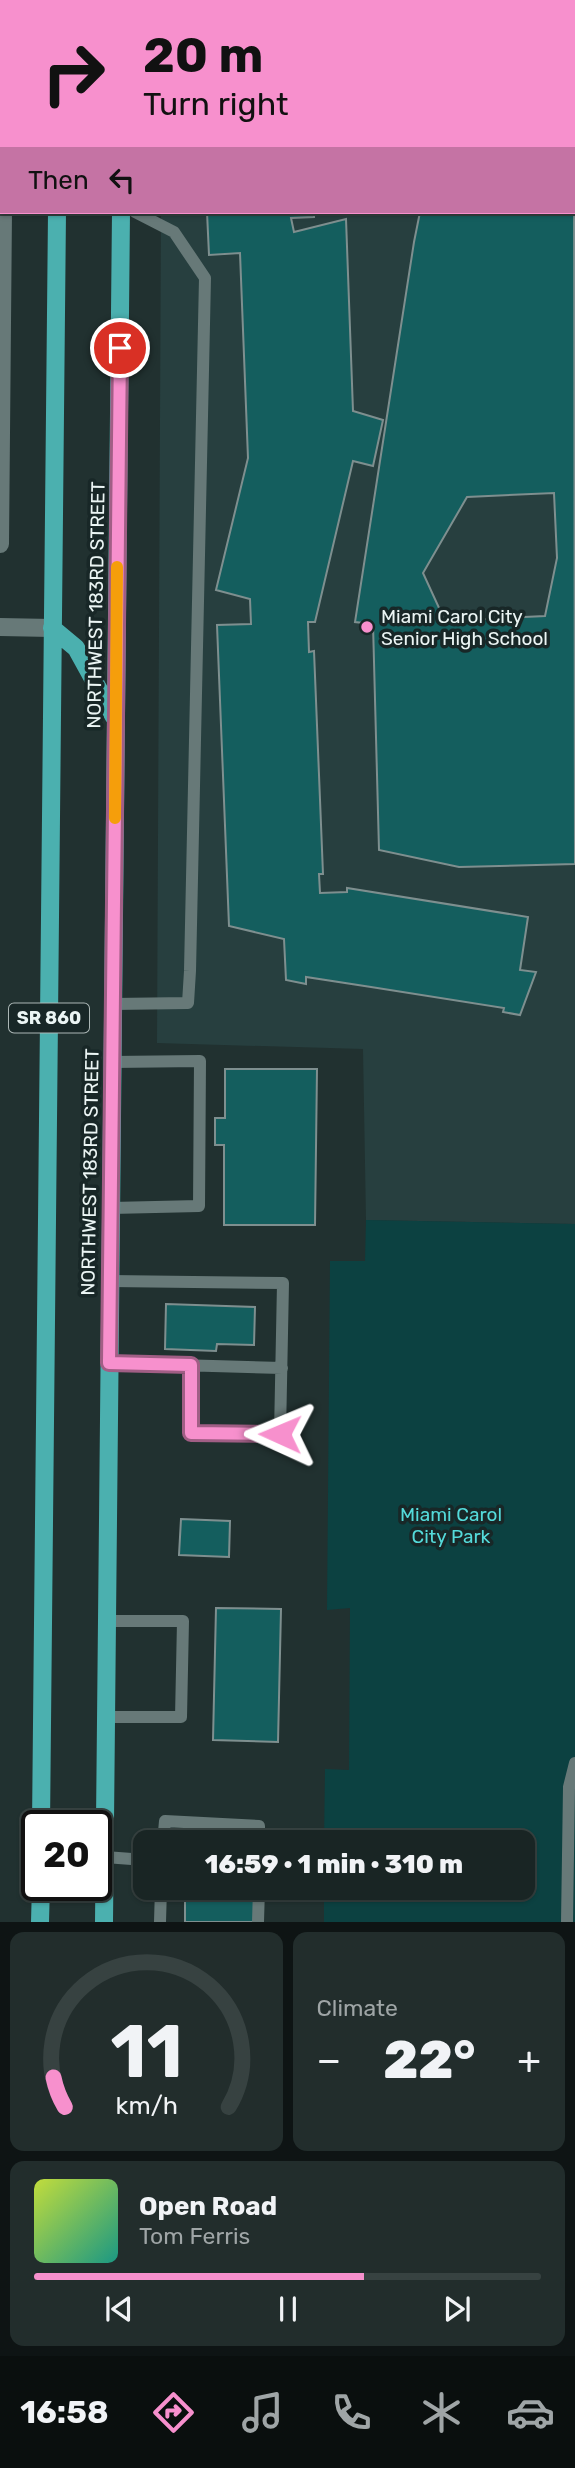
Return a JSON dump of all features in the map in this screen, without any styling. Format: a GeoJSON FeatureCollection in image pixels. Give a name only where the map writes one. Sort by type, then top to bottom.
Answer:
{"type":"FeatureCollection","features":[{"type":"Feature","properties":{"kind":"main road","name":"SR 860"},"geometry":{"type":"LineString","coordinates":[[41,1810],[57,214]]}},
{"type":"Feature","properties":{"kind":"main road","name":"NORTHWEST 183RD STREET"},"geometry":{"type":"LineString","coordinates":[[105,1810],[121,214]]}},
{"type":"Feature","properties":{"kind":"main road"},"geometry":{"type":"LineString","coordinates":[[52,628],[76,648],[116,720]]}},
{"type":"Feature","properties":{"kind":"main road"},"geometry":{"type":"LineString","coordinates":[[40,1922],[41,1901]]}},
{"type":"Feature","properties":{"kind":"main road","name":"NORTHWEST 183RD STREET"},"geometry":{"type":"LineString","coordinates":[[104,1901],[104,1922]]}},
{"type":"Feature","properties":{"kind":"street"},"geometry":{"type":"LineString","coordinates":[[0,544],[3,214]]}},
{"type":"Feature","properties":{"kind":"street"},"geometry":{"type":"LineString","coordinates":[[0,627],[52,628]]}},
{"type":"Feature","properties":{"kind":"lane"},"geometry":{"type":"LineString","coordinates":[[113,1004],[188,1003],[205,278],[174,232],[139,214]]}},
{"type":"Feature","properties":{"kind":"lane"},"geometry":{"type":"LineString","coordinates":[[111,1208],[199,1206],[200,1062],[112,1062]]}},
{"type":"Feature","properties":{"kind":"lane"},"geometry":{"type":"LineString","coordinates":[[110,1281],[283,1283],[280,1434],[191,1433],[191,1365]]}},
{"type":"Feature","properties":{"kind":"lane"},"geometry":{"type":"LineString","coordinates":[[109,1363],[282,1368]]}},
{"type":"Feature","properties":{"kind":"lane"},"geometry":{"type":"LineString","coordinates":[[106,1717],[181,1717],[183,1621],[107,1621]]}},
{"type":"Feature","properties":{"kind":"lane"},"geometry":{"type":"LineString","coordinates":[[567,1922],[569,1787],[575,1763]]}},
{"type":"Feature","properties":{"kind":"lane"},"geometry":{"type":"LineString","coordinates":[[164,1830],[165,1821],[258,1826],[258,1830]]}},
{"type":"Feature","properties":{"kind":"lane"},"geometry":{"type":"LineString","coordinates":[[112,1858],[133,1859]]}},
{"type":"Feature","properties":{"kind":"lane"},"geometry":{"type":"LineString","coordinates":[[160,1922],[161,1900]]}},
{"type":"Feature","properties":{"kind":"lane"},"geometry":{"type":"LineString","coordinates":[[258,1900],[258,1922]]}},
{"type":"Feature","properties":{"kind":"shaded area","name":"Miami Carol City Senior High School"},"geometry":{"type":"Polygon","coordinates":[[[161,214],[575,214],[575,1224],[366,1220],[363,1049],[157,1043],[161,214]]]}},
{"type":"Feature","properties":{"kind":"green space","name":"Miami Carol City Park"},"geometry":{"type":"Polygon","coordinates":[[[366,1220],[575,1224],[575,1922],[324,1922],[324,1900],[535,1900],[535,1830],[324,1830],[325,1769],[349,1770],[350,1608],[327,1610],[330,1261],[365,1261],[366,1220]]]}},
{"type":"Feature","properties":{"kind":"building"},"geometry":{"type":"Polygon","coordinates":[[[207,214],[314,214],[314,217],[291,218],[294,232],[346,219],[353,411],[383,420],[373,466],[353,461],[315,622],[308,622],[309,652],[314,651],[323,874],[319,874],[320,893],[347,892],[347,888],[528,917],[520,970],[536,972],[520,1015],[503,1012],[504,1008],[306,977],[306,984],[286,980],[284,939],[229,926],[217,625],[251,624],[250,599],[216,590],[248,458],[240,253],[209,255],[207,214]]]}},
{"type":"Feature","properties":{"kind":"building"},"geometry":{"type":"Polygon","coordinates":[[[420,214],[574,214],[575,864],[459,867],[379,850],[373,624],[355,622],[420,214]],[[554,493],[467,497],[423,573],[445,621],[545,616],[557,558],[554,493]]]}},
{"type":"Feature","properties":{"kind":"building"},"geometry":{"type":"Polygon","coordinates":[[[225,1069],[317,1069],[315,1225],[224,1225],[224,1145],[215,1145],[215,1118],[225,1118],[225,1069]]]}},
{"type":"Feature","properties":{"kind":"building"},"geometry":{"type":"Polygon","coordinates":[[[166,1304],[255,1307],[254,1345],[217,1344],[216,1351],[165,1349],[166,1304]]]}},
{"type":"Feature","properties":{"kind":"building"},"geometry":{"type":"Polygon","coordinates":[[[181,1519],[230,1521],[229,1557],[179,1555],[181,1519]]]}},
{"type":"Feature","properties":{"kind":"building"},"geometry":{"type":"Polygon","coordinates":[[[216,1608],[281,1609],[278,1742],[213,1740],[216,1608]]]}},
{"type":"Feature","properties":{"kind":"building"},"geometry":{"type":"Polygon","coordinates":[[[185,1900],[254,1900],[254,1922],[185,1922],[185,1900]]]}},
{"type":"Feature","properties":{"kind":"slow traffic"},"geometry":{"type":"LineString","coordinates":[[115,818],[117,567]]}},
{"type":"Feature","properties":{"kind":"place","name":"Miami Carol City Senior High School"},"geometry":{"type":"Point","coordinates":[367,627]}},
{"type":"Feature","properties":{"kind":"route"},"geometry":{"type":"LineString","coordinates":[[120,348],[109,1363],[191,1365],[191,1433],[280,1434]]}}]}
